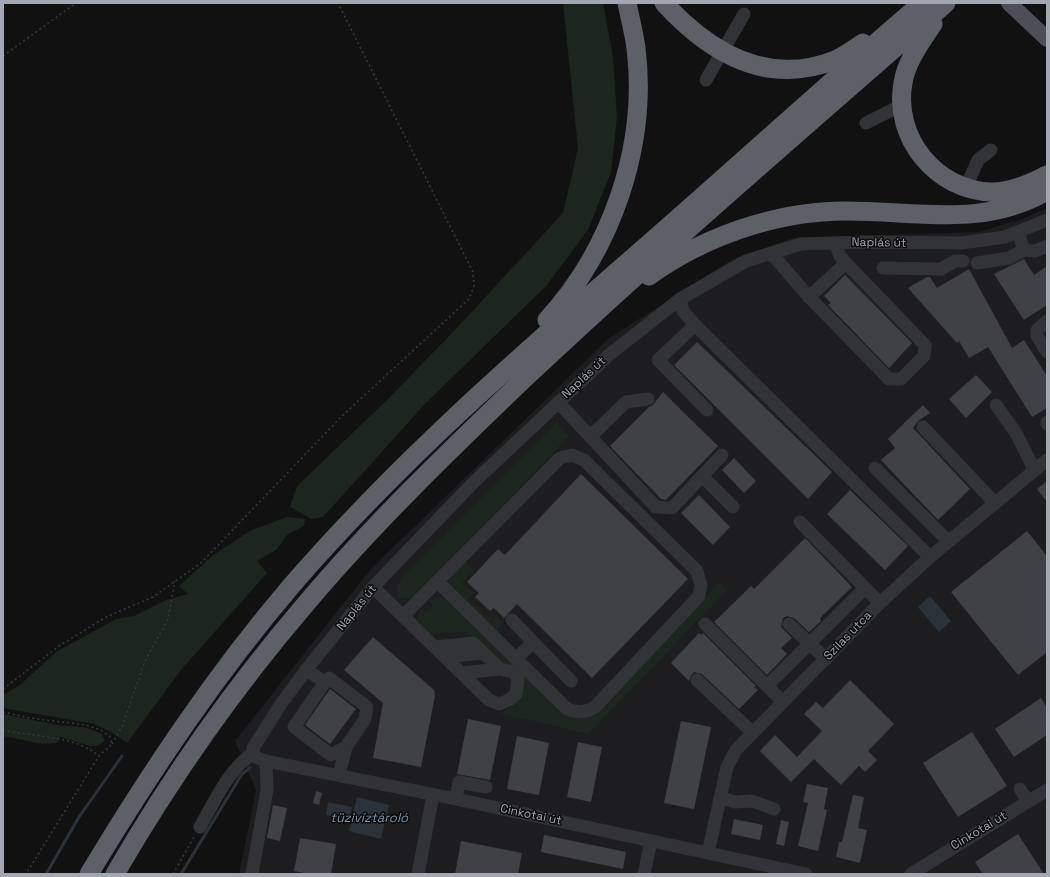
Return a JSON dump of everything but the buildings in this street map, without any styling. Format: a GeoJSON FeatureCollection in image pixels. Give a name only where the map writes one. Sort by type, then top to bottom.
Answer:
{"type":"FeatureCollection","features":[{"type":"Feature","properties":{"kind":"highway"},"geometry":{"type":"LineString","coordinates":[[516,361],[530,339],[557,309],[581,278],[597,250],[621,190],[633,142],[637,87],[636,49],[628,3]]}},
{"type":"Feature","properties":{"kind":"highway"},"geometry":{"type":"LineString","coordinates":[[664,3],[694,32],[723,52],[761,67],[798,70],[836,60],[905,17]]}},
{"type":"Feature","properties":{"kind":"highway"},"geometry":{"type":"LineString","coordinates":[[89,874],[143,785],[186,721],[222,672],[292,585],[358,512],[434,436],[516,361],[922,3]]}},
{"type":"Feature","properties":{"kind":"highway"},"geometry":{"type":"LineString","coordinates":[[947,3],[918,46],[903,82],[903,119],[908,134],[923,159],[946,178],[966,187],[992,192],[1007,190],[1020,187],[1047,175]]}},
{"type":"Feature","properties":{"kind":"highway"},"geometry":{"type":"LineString","coordinates":[[115,874],[189,755],[238,689],[304,606],[343,561],[448,451],[638,273],[947,3]]}},
{"type":"Feature","properties":{"kind":"highway"},"geometry":{"type":"LineString","coordinates":[[602,307],[660,268],[689,251],[757,224],[825,212],[862,211],[971,215],[1008,209],[1047,191]]}},
{"type":"Feature","properties":{"kind":"main road"},"geometry":{"type":"LineString","coordinates":[[1010,4],[1047,39]]}},
{"type":"Feature","properties":{"kind":"street"},"geometry":{"type":"LineString","coordinates":[[706,80],[744,14]]}},
{"type":"Feature","properties":{"kind":"street"},"geometry":{"type":"LineString","coordinates":[[866,123],[902,105]]}},
{"type":"Feature","properties":{"kind":"street"},"geometry":{"type":"LineString","coordinates":[[966,187],[978,160],[991,150]]}},
{"type":"Feature","properties":{"kind":"street","name":"Naplás út"},"geometry":{"type":"LineString","coordinates":[[258,757],[253,748],[277,710],[306,670],[373,587],[475,481],[558,402],[609,355],[680,300],[746,261],[802,244],[950,244],[984,241],[1005,237],[1047,220]]}},
{"type":"Feature","properties":{"kind":"street"},"geometry":{"type":"LineString","coordinates":[[1018,232],[1024,250]]}},
{"type":"Feature","properties":{"kind":"street"},"geometry":{"type":"LineString","coordinates":[[771,253],[809,297],[889,379],[901,379],[924,356],[925,345],[846,263],[840,256],[835,243]]}},
{"type":"Feature","properties":{"kind":"street"},"geometry":{"type":"LineString","coordinates":[[883,268],[941,269],[959,261],[950,244]]}},
{"type":"Feature","properties":{"kind":"street"},"geometry":{"type":"LineString","coordinates":[[976,263],[1010,258],[1024,250],[1035,251],[1047,246]]}},
{"type":"Feature","properties":{"kind":"street"},"geometry":{"type":"LineString","coordinates":[[809,297],[846,263]]}},
{"type":"Feature","properties":{"kind":"street"},"geometry":{"type":"LineString","coordinates":[[680,300],[683,311],[695,325],[930,557]]}},
{"type":"Feature","properties":{"kind":"street"},"geometry":{"type":"LineString","coordinates":[[1047,321],[1037,330],[1037,336],[1047,352]]}},
{"type":"Feature","properties":{"kind":"street"},"geometry":{"type":"LineString","coordinates":[[695,325],[658,360],[707,410]]}},
{"type":"Feature","properties":{"kind":"street"},"geometry":{"type":"LineString","coordinates":[[590,437],[626,402],[648,399]]}},
{"type":"Feature","properties":{"kind":"street"},"geometry":{"type":"LineString","coordinates":[[558,402],[656,507],[672,508],[722,455]]}},
{"type":"Feature","properties":{"kind":"street"},"geometry":{"type":"LineString","coordinates":[[996,405],[1016,433],[1034,469]]}},
{"type":"Feature","properties":{"kind":"street"},"geometry":{"type":"LineString","coordinates":[[924,427],[994,502]]}},
{"type":"Feature","properties":{"kind":"street"},"geometry":{"type":"LineString","coordinates":[[404,615],[560,458],[572,455],[584,460],[697,572],[701,585],[699,596],[595,707],[587,711],[577,713],[566,709],[438,582]]}},
{"type":"Feature","properties":{"kind":"street","name":"Szilas utca"},"geometry":{"type":"LineString","coordinates":[[708,853],[727,767],[736,750],[880,603],[948,541],[1034,469],[1047,460]]}},
{"type":"Feature","properties":{"kind":"street"},"geometry":{"type":"LineString","coordinates":[[875,468],[948,541]]}},
{"type":"Feature","properties":{"kind":"street"},"geometry":{"type":"LineString","coordinates":[[702,476],[733,507]]}},
{"type":"Feature","properties":{"kind":"street"},"geometry":{"type":"LineString","coordinates":[[800,522],[864,589],[880,603]]}},
{"type":"Feature","properties":{"kind":"street"},"geometry":{"type":"LineString","coordinates":[[373,587],[404,615],[435,647],[489,700],[499,704],[509,700],[516,694],[518,678],[513,672],[492,661],[473,644],[435,647]]}},
{"type":"Feature","properties":{"kind":"street"},"geometry":{"type":"LineString","coordinates":[[767,686],[864,589]]}},
{"type":"Feature","properties":{"kind":"street"},"geometry":{"type":"LineString","coordinates":[[512,620],[571,681]]}},
{"type":"Feature","properties":{"kind":"street"},"geometry":{"type":"LineString","coordinates":[[705,624],[783,702]]}},
{"type":"Feature","properties":{"kind":"street"},"geometry":{"type":"LineString","coordinates":[[789,624],[826,659]]}},
{"type":"Feature","properties":{"kind":"street"},"geometry":{"type":"LineString","coordinates":[[516,659],[533,642]]}},
{"type":"Feature","properties":{"kind":"street"},"geometry":{"type":"LineString","coordinates":[[454,665],[492,661]]}},
{"type":"Feature","properties":{"kind":"street"},"geometry":{"type":"LineString","coordinates":[[454,665],[492,661]]}},
{"type":"Feature","properties":{"kind":"street"},"geometry":{"type":"LineString","coordinates":[[306,670],[325,682]]}},
{"type":"Feature","properties":{"kind":"street"},"geometry":{"type":"LineString","coordinates":[[339,774],[346,747],[365,718],[367,707],[329,678],[294,727],[331,755],[346,747]]}},
{"type":"Feature","properties":{"kind":"street"},"geometry":{"type":"LineString","coordinates":[[698,680],[753,733]]}},
{"type":"Feature","properties":{"kind":"street"},"geometry":{"type":"LineString","coordinates":[[200,827],[227,779],[242,760],[258,757],[267,790],[252,874]]}},
{"type":"Feature","properties":{"kind":"street","name":"Cinkotai út"},"geometry":{"type":"LineString","coordinates":[[258,757],[806,874]]}},
{"type":"Feature","properties":{"kind":"street"},"geometry":{"type":"LineString","coordinates":[[456,799],[459,782],[486,787]]}},
{"type":"Feature","properties":{"kind":"street"},"geometry":{"type":"LineString","coordinates":[[1020,788],[1028,801]]}},
{"type":"Feature","properties":{"kind":"street","name":"Cinkotai út"},"geometry":{"type":"LineString","coordinates":[[911,874],[959,835],[1047,790]]}},
{"type":"Feature","properties":{"kind":"street"},"geometry":{"type":"LineString","coordinates":[[418,874],[433,795]]}},
{"type":"Feature","properties":{"kind":"street"},"geometry":{"type":"LineString","coordinates":[[721,798],[735,802],[752,801],[774,809]]}},
{"type":"Feature","properties":{"kind":"street"},"geometry":{"type":"LineString","coordinates":[[644,874],[651,841]]}},
{"type":"Feature","properties":{"kind":"path"},"geometry":{"type":"LineString","coordinates":[[3,56],[76,3]]}},
{"type":"Feature","properties":{"kind":"path"},"geometry":{"type":"LineString","coordinates":[[3,690],[59,646],[106,617],[153,597],[201,562],[342,416],[469,299],[474,286],[473,272],[338,3]]}},
{"type":"Feature","properties":{"kind":"path"},"geometry":{"type":"LineString","coordinates":[[26,874],[99,756],[112,744],[122,727],[145,661],[168,619],[176,581]]}},
{"type":"Feature","properties":{"kind":"path"},"geometry":{"type":"LineString","coordinates":[[3,712],[30,718],[86,725],[101,730],[110,737],[112,744]]}},
{"type":"Feature","properties":{"kind":"path"},"geometry":{"type":"LineString","coordinates":[[3,730],[68,741],[93,751],[99,756]]}},
{"type":"Feature","properties":{"kind":"path"},"geometry":{"type":"LineString","coordinates":[[173,874],[200,827]]}},
{"type":"Feature","properties":{"kind":"shaded area"},"geometry":{"type":"Polygon","coordinates":[[[563,3],[603,3],[613,57],[617,117],[611,172],[588,230],[546,286],[425,404],[323,517],[311,519],[290,507],[297,486],[387,400],[454,331],[563,213],[578,148],[563,3]]]}},
{"type":"Feature","properties":{"kind":"shaded area"},"geometry":{"type":"Polygon","coordinates":[[[1047,208],[1047,874],[239,874],[256,790],[235,741],[370,570],[608,339],[733,259],[793,238],[978,232],[1022,219],[1047,208]]]}},
{"type":"Feature","properties":{"kind":"shaded area"},"geometry":{"type":"Polygon","coordinates":[[[557,422],[569,436],[417,595],[411,599],[399,598],[396,591],[401,579],[557,422]]]}},
{"type":"Feature","properties":{"kind":"shaded area"},"geometry":{"type":"Polygon","coordinates":[[[287,517],[305,519],[304,526],[287,535],[276,550],[257,561],[267,573],[181,670],[127,743],[111,732],[94,724],[3,708],[3,695],[20,685],[56,652],[116,619],[134,616],[166,600],[188,594],[179,586],[212,556],[250,531],[287,517]]]}},
{"type":"Feature","properties":{"kind":"shaded area"},"geometry":{"type":"Polygon","coordinates":[[[464,560],[474,570],[462,583],[473,593],[468,599],[488,618],[493,613],[503,623],[496,631],[450,588],[448,579],[464,560]]]}},
{"type":"Feature","properties":{"kind":"shaded area"},"geometry":{"type":"Polygon","coordinates":[[[719,583],[727,590],[588,734],[500,713],[515,704],[522,688],[467,632],[426,633],[418,622],[418,616],[421,609],[425,613],[433,606],[429,601],[431,599],[442,597],[447,599],[569,716],[581,718],[588,716],[598,709],[719,583]]]}},
{"type":"Feature","properties":{"kind":"shaded area"},"geometry":{"type":"Polygon","coordinates":[[[3,714],[57,725],[83,727],[101,733],[105,741],[97,746],[90,746],[60,737],[57,743],[43,744],[3,736],[3,714]]]}},
{"type":"Feature","properties":{"kind":"water"},"geometry":{"type":"Polygon","coordinates":[[[930,596],[951,621],[939,632],[918,607],[930,596]]]}},
{"type":"Feature","properties":{"kind":"water","name":"tüzivíztároló"},"geometry":{"type":"Polygon","coordinates":[[[357,797],[389,805],[381,839],[349,831],[357,797]]]}},
{"type":"Feature","properties":{"kind":"water","name":"tüzivíztároló"},"geometry":{"type":"Polygon","coordinates":[[[328,802],[352,807],[349,820],[326,815],[328,802]]]}},
{"type":"Feature","properties":{"kind":"waterway"},"geometry":{"type":"LineString","coordinates":[[46,874],[79,817],[122,756]]}},
{"type":"Feature","properties":{"kind":"waterway"},"geometry":{"type":"LineString","coordinates":[[181,874],[242,774],[250,768]]}}]}
